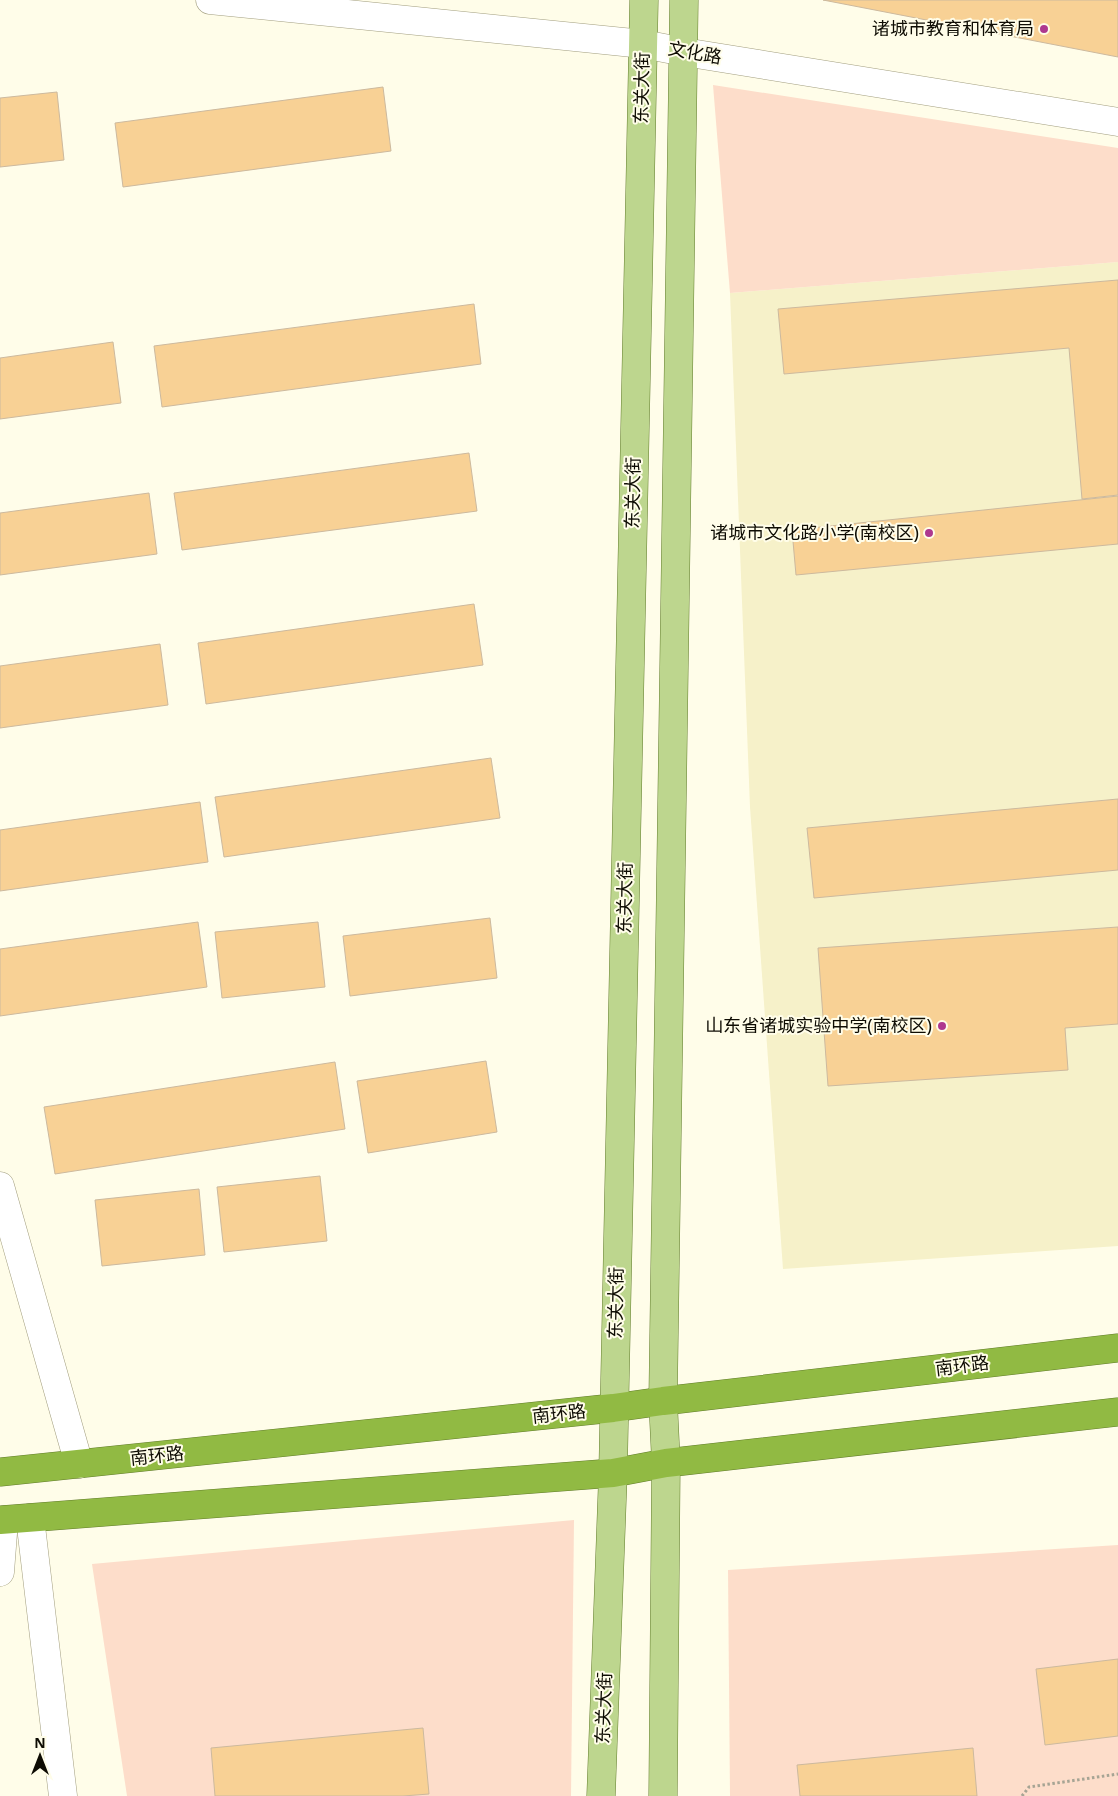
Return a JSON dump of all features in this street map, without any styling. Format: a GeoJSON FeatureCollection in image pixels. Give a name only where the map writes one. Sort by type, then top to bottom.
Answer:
{"type":"FeatureCollection","features":[{"type":"Feature","properties":{"kind":"highway","name":"南环路"},"geometry":{"type":"LineString","coordinates":[[0,1472],[613,1408],[1118,1348]]}},
{"type":"Feature","properties":{"kind":"highway"},"geometry":{"type":"LineString","coordinates":[[11,1519],[613,1473],[666,1463],[1118,1412]]}},
{"type":"Feature","properties":{"kind":"main road","name":"东关大街"},"geometry":{"type":"LineString","coordinates":[[601,1796],[613,1473],[644,0]]}},
{"type":"Feature","properties":{"kind":"main road"},"geometry":{"type":"LineString","coordinates":[[663,1796],[666,1463],[663,1401],[684,0]]}},
{"type":"Feature","properties":{"kind":"street","name":"文化路"},"geometry":{"type":"LineString","coordinates":[[210,0],[643,44],[1118,122]]}},
{"type":"Feature","properties":{"kind":"street"},"geometry":{"type":"LineString","coordinates":[[0,1186],[79,1464]]}},
{"type":"Feature","properties":{"kind":"street"},"geometry":{"type":"LineString","coordinates":[[0,1572],[11,1519]]}},
{"type":"Feature","properties":{"kind":"street"},"geometry":{"type":"LineString","coordinates":[[11,1519],[62,1796]]}},
{"type":"Feature","properties":{"kind":"path"},"geometry":{"type":"LineString","coordinates":[[1022,1796],[1029,1787],[1118,1774]]}},
{"type":"Feature","properties":{"kind":"shaded area"},"geometry":{"type":"Polygon","coordinates":[[[713,85],[1118,148],[1118,262],[730,293],[713,85]]]}},
{"type":"Feature","properties":{"kind":"shaded area"},"geometry":{"type":"Polygon","coordinates":[[[1118,262],[1118,1246],[783,1269],[750,807],[730,293],[1118,262]]]}},
{"type":"Feature","properties":{"kind":"shaded area"},"geometry":{"type":"Polygon","coordinates":[[[574,1520],[571,1796],[127,1796],[92,1564],[574,1520]]]}},
{"type":"Feature","properties":{"kind":"shaded area"},"geometry":{"type":"Polygon","coordinates":[[[1118,1545],[1118,1796],[730,1796],[728,1570],[1118,1545]]]}},
{"type":"Feature","properties":{"kind":"building","name":"诸城市教育和体育局"},"geometry":{"type":"Polygon","coordinates":[[[823,0],[1118,0],[1118,57],[823,0]]]}},
{"type":"Feature","properties":{"kind":"building"},"geometry":{"type":"Polygon","coordinates":[[[383,87],[391,151],[123,187],[115,123],[383,87]]]}},
{"type":"Feature","properties":{"kind":"building"},"geometry":{"type":"Polygon","coordinates":[[[57,92],[64,160],[0,167],[0,98],[57,92]]]}},
{"type":"Feature","properties":{"kind":"building"},"geometry":{"type":"Polygon","coordinates":[[[1118,280],[1118,495],[1082,499],[1069,348],[784,374],[778,309],[1118,280]]]}},
{"type":"Feature","properties":{"kind":"building"},"geometry":{"type":"Polygon","coordinates":[[[474,304],[481,364],[162,407],[154,346],[474,304]]]}},
{"type":"Feature","properties":{"kind":"building"},"geometry":{"type":"Polygon","coordinates":[[[113,342],[121,403],[0,419],[0,358],[113,342]]]}},
{"type":"Feature","properties":{"kind":"building"},"geometry":{"type":"Polygon","coordinates":[[[469,453],[477,511],[182,550],[174,493],[469,453]]]}},
{"type":"Feature","properties":{"kind":"building"},"geometry":{"type":"Polygon","coordinates":[[[149,493],[157,554],[0,575],[0,513],[149,493]]]}},
{"type":"Feature","properties":{"kind":"building"},"geometry":{"type":"Polygon","coordinates":[[[1118,496],[1118,544],[796,575],[792,530],[1118,496]]]}},
{"type":"Feature","properties":{"kind":"building"},"geometry":{"type":"Polygon","coordinates":[[[474,604],[483,665],[206,704],[198,643],[474,604]]]}},
{"type":"Feature","properties":{"kind":"building"},"geometry":{"type":"Polygon","coordinates":[[[160,644],[168,705],[0,728],[0,666],[160,644]]]}},
{"type":"Feature","properties":{"kind":"building"},"geometry":{"type":"Polygon","coordinates":[[[491,758],[500,818],[224,857],[215,797],[491,758]]]}},
{"type":"Feature","properties":{"kind":"building"},"geometry":{"type":"Polygon","coordinates":[[[1118,799],[1118,870],[814,898],[807,828],[1118,799]]]}},
{"type":"Feature","properties":{"kind":"building"},"geometry":{"type":"Polygon","coordinates":[[[200,802],[208,862],[0,891],[0,830],[200,802]]]}},
{"type":"Feature","properties":{"kind":"building"},"geometry":{"type":"Polygon","coordinates":[[[490,918],[497,978],[350,996],[343,936],[490,918]]]}},
{"type":"Feature","properties":{"kind":"building"},"geometry":{"type":"Polygon","coordinates":[[[198,922],[207,987],[0,1016],[0,949],[198,922]]]}},
{"type":"Feature","properties":{"kind":"building"},"geometry":{"type":"Polygon","coordinates":[[[318,922],[325,987],[222,998],[215,932],[318,922]]]}},
{"type":"Feature","properties":{"kind":"building"},"geometry":{"type":"Polygon","coordinates":[[[1118,927],[1118,1024],[1065,1028],[1068,1070],[828,1086],[818,948],[1118,927]]]}},
{"type":"Feature","properties":{"kind":"building"},"geometry":{"type":"Polygon","coordinates":[[[486,1061],[497,1132],[368,1153],[357,1081],[486,1061]]]}},
{"type":"Feature","properties":{"kind":"building"},"geometry":{"type":"Polygon","coordinates":[[[335,1062],[345,1129],[55,1174],[44,1107],[335,1062]]]}},
{"type":"Feature","properties":{"kind":"building"},"geometry":{"type":"Polygon","coordinates":[[[320,1176],[327,1241],[224,1252],[217,1187],[320,1176]]]}},
{"type":"Feature","properties":{"kind":"building"},"geometry":{"type":"Polygon","coordinates":[[[199,1189],[205,1255],[102,1266],[95,1200],[199,1189]]]}},
{"type":"Feature","properties":{"kind":"building"},"geometry":{"type":"Polygon","coordinates":[[[1118,1659],[1118,1736],[1045,1745],[1036,1669],[1118,1659]]]}},
{"type":"Feature","properties":{"kind":"building"},"geometry":{"type":"Polygon","coordinates":[[[423,1728],[429,1794],[403,1796],[215,1796],[211,1748],[423,1728]]]}},
{"type":"Feature","properties":{"kind":"building"},"geometry":{"type":"Polygon","coordinates":[[[973,1748],[977,1796],[800,1796],[797,1765],[973,1748]]]}},
{"type":"Feature","properties":{"kind":"place","name":"诸城市教育和体育局"},"geometry":{"type":"Point","coordinates":[1044,29]}},
{"type":"Feature","properties":{"kind":"place","name":"诸城市文化路小学(南校区)"},"geometry":{"type":"Point","coordinates":[929,533]}},
{"type":"Feature","properties":{"kind":"place","name":"山东省诸城实验中学(南校区)"},"geometry":{"type":"Point","coordinates":[942,1026]}}]}
